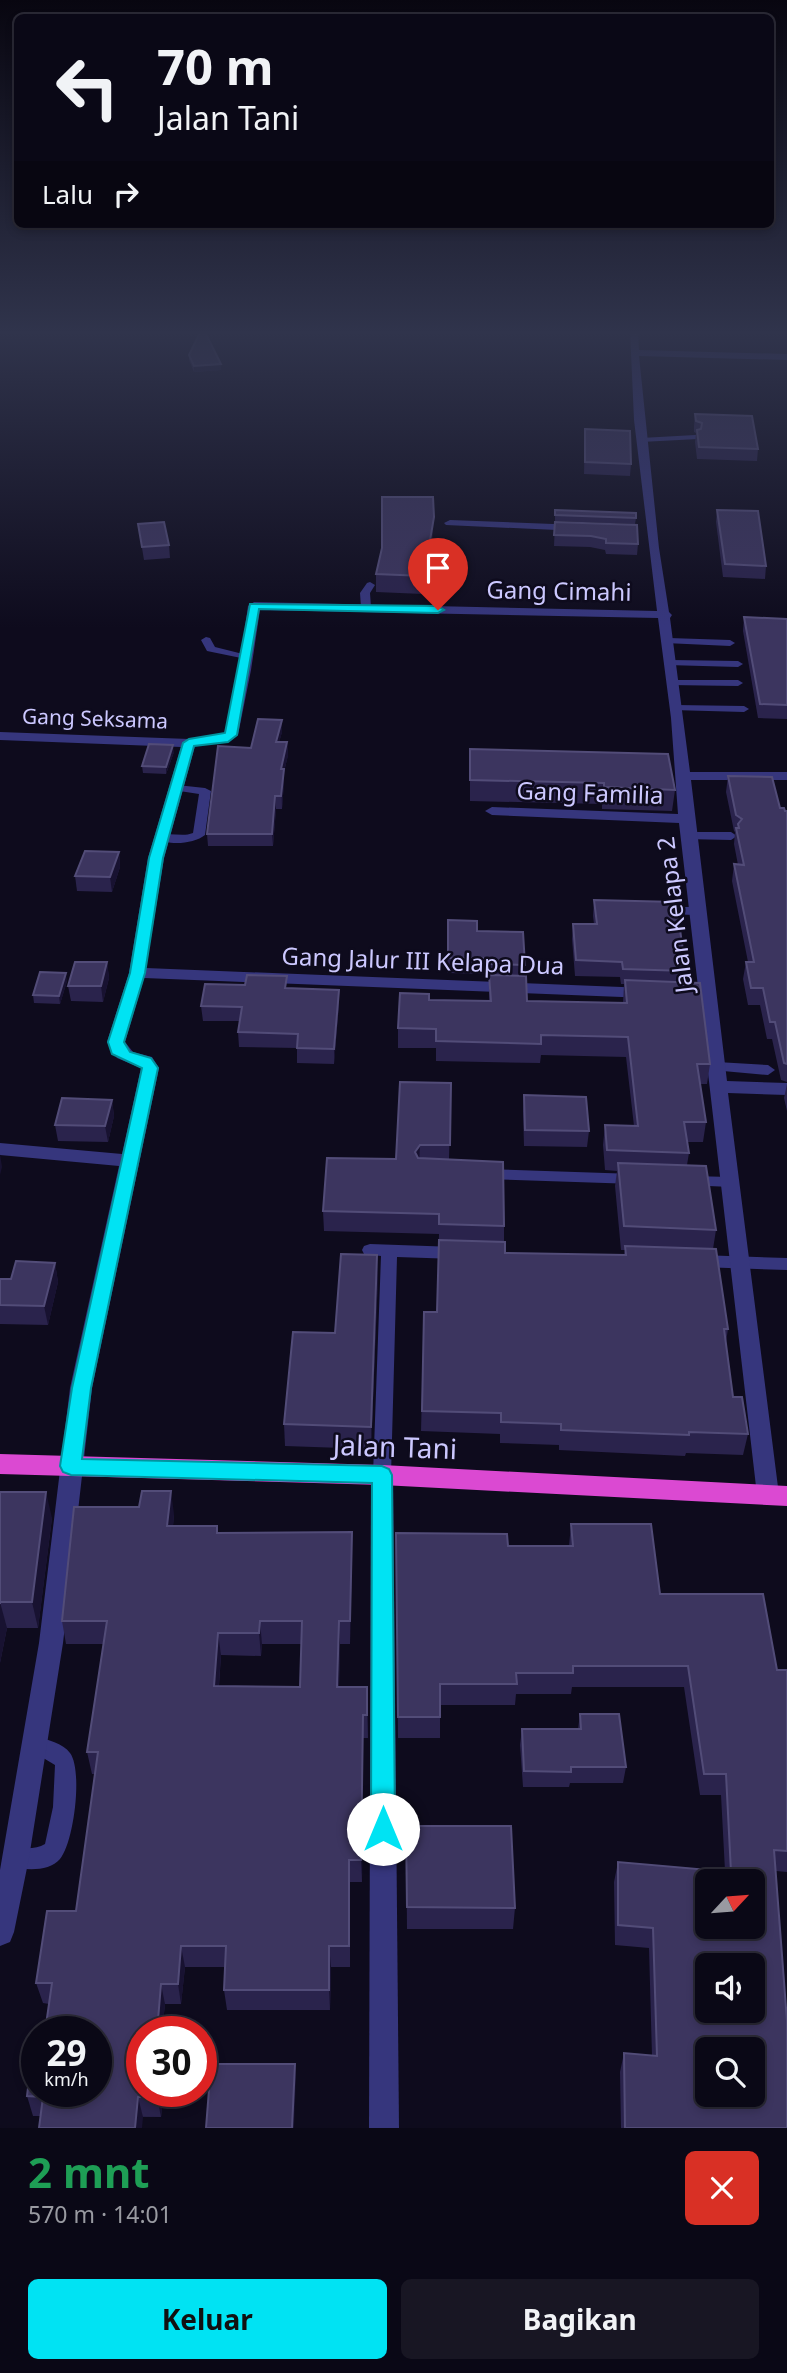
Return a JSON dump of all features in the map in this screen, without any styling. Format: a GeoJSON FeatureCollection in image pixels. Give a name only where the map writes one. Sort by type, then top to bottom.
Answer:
{"type":"FeatureCollection","features":[{"type":"Feature","properties":{"kind":"highway","name":"Jalan Tani"},"geometry":{"type":"LineString","coordinates":[[0,1464],[382,1475],[778,1495]]}},
{"type":"Feature","properties":{"kind":"street","name":"Jalan Kelapa 2"},"geometry":{"type":"LineString","coordinates":[[640,429],[645,531],[666,615],[684,776],[685,818],[698,911],[700,995],[717,1067],[741,1263],[778,1495]]}},
{"type":"Feature","properties":{"kind":"street"},"geometry":{"type":"LineString","coordinates":[[450,523],[598,529]]}},
{"type":"Feature","properties":{"kind":"street","name":"Gang Cimahi"},"geometry":{"type":"LineString","coordinates":[[189,743],[223,739],[231,735],[254,606],[666,615]]}},
{"type":"Feature","properties":{"kind":"street","name":"Gang Seksama"},"geometry":{"type":"LineString","coordinates":[[0,736],[189,743]]}},
{"type":"Feature","properties":{"kind":"street"},"geometry":{"type":"LineString","coordinates":[[0,1932],[36,1746],[81,1388],[150,1068],[146,1061],[125,1056],[118,1051],[116,1042],[137,973],[156,858],[189,743]]}},
{"type":"Feature","properties":{"kind":"street"},"geometry":{"type":"LineString","coordinates":[[684,776],[787,776]]}},
{"type":"Feature","properties":{"kind":"street","name":"Gang Familia"},"geometry":{"type":"LineString","coordinates":[[492,811],[685,818]]}},
{"type":"Feature","properties":{"kind":"street","name":"Gang Jalur III Kelapa Dua"},"geometry":{"type":"LineString","coordinates":[[137,973],[665,993]]}},
{"type":"Feature","properties":{"kind":"street"},"geometry":{"type":"LineString","coordinates":[[720,1087],[787,1089]]}},
{"type":"Feature","properties":{"kind":"street"},"geometry":{"type":"LineString","coordinates":[[0,1149],[129,1161]]}},
{"type":"Feature","properties":{"kind":"street"},"geometry":{"type":"LineString","coordinates":[[382,1475],[384,2128]]}},
{"type":"Feature","properties":{"kind":"lane"},"geometry":{"type":"LineString","coordinates":[[641,439],[695,437]]}},
{"type":"Feature","properties":{"kind":"lane"},"geometry":{"type":"LineString","coordinates":[[366,607],[365,593],[370,585]]}},
{"type":"Feature","properties":{"kind":"lane"},"geometry":{"type":"LineString","coordinates":[[206,640],[211,649],[246,656]]}},
{"type":"Feature","properties":{"kind":"lane"},"geometry":{"type":"LineString","coordinates":[[668,641],[730,643]]}},
{"type":"Feature","properties":{"kind":"lane"},"geometry":{"type":"LineString","coordinates":[[671,663],[738,664]]}},
{"type":"Feature","properties":{"kind":"lane"},"geometry":{"type":"LineString","coordinates":[[673,683],[738,683]]}},
{"type":"Feature","properties":{"kind":"lane"},"geometry":{"type":"LineString","coordinates":[[676,708],[744,709]]}},
{"type":"Feature","properties":{"kind":"lane"},"geometry":{"type":"LineString","coordinates":[[162,838],[190,839],[199,835],[205,791],[177,788]]}},
{"type":"Feature","properties":{"kind":"lane"},"geometry":{"type":"LineString","coordinates":[[688,835],[731,836]]}},
{"type":"Feature","properties":{"kind":"lane"},"geometry":{"type":"LineString","coordinates":[[648,911],[698,911]]}},
{"type":"Feature","properties":{"kind":"lane"},"geometry":{"type":"LineString","coordinates":[[717,1067],[768,1070]]}},
{"type":"Feature","properties":{"kind":"lane"},"geometry":{"type":"LineString","coordinates":[[465,1173],[652,1179]]}},
{"type":"Feature","properties":{"kind":"lane"},"geometry":{"type":"LineString","coordinates":[[678,1180],[731,1182]]}},
{"type":"Feature","properties":{"kind":"lane"},"geometry":{"type":"LineString","coordinates":[[370,1250],[470,1254]]}},
{"type":"Feature","properties":{"kind":"lane"},"geometry":{"type":"LineString","coordinates":[[382,1475],[389,1251]]}},
{"type":"Feature","properties":{"kind":"lane"},"geometry":{"type":"LineString","coordinates":[[687,1261],[787,1264]]}},
{"type":"Feature","properties":{"kind":"lane"},"geometry":{"type":"LineString","coordinates":[[16,1858],[33,1859],[48,1855],[57,1844],[67,1774],[64,1761],[58,1754],[36,1746]]}},
{"type":"Feature","properties":{"kind":"building"},"geometry":{"type":"Polygon","coordinates":[[[585,429],[630,431],[631,464],[585,462],[585,429]]]}},
{"type":"Feature","properties":{"kind":"building"},"geometry":{"type":"Polygon","coordinates":[[[754,429],[758,449],[699,447],[697,430],[754,429]]]}},
{"type":"Feature","properties":{"kind":"building"},"geometry":{"type":"Polygon","coordinates":[[[382,497],[433,497],[434,517],[424,576],[376,574],[382,548],[382,497]]]}},
{"type":"Feature","properties":{"kind":"building"},"geometry":{"type":"Polygon","coordinates":[[[555,510],[636,513],[636,518],[555,515],[555,510]]]}},
{"type":"Feature","properties":{"kind":"building"},"geometry":{"type":"Polygon","coordinates":[[[717,510],[758,511],[766,566],[725,564],[717,510]]]}},
{"type":"Feature","properties":{"kind":"building"},"geometry":{"type":"Polygon","coordinates":[[[164,522],[169,545],[142,547],[138,524],[164,522]]]}},
{"type":"Feature","properties":{"kind":"building"},"geometry":{"type":"Polygon","coordinates":[[[555,522],[637,525],[638,544],[606,543],[606,539],[591,536],[554,535],[555,522]]]}},
{"type":"Feature","properties":{"kind":"building"},"geometry":{"type":"Polygon","coordinates":[[[744,617],[787,619],[787,705],[760,704],[744,617]]]}},
{"type":"Feature","properties":{"kind":"building"},"geometry":{"type":"Polygon","coordinates":[[[258,719],[282,720],[276,742],[287,742],[281,769],[284,769],[281,796],[275,796],[272,834],[207,834],[218,746],[251,748],[258,719]]]}},
{"type":"Feature","properties":{"kind":"building"},"geometry":{"type":"Polygon","coordinates":[[[149,744],[173,745],[166,767],[142,766],[149,744]]]}},
{"type":"Feature","properties":{"kind":"building"},"geometry":{"type":"Polygon","coordinates":[[[470,749],[668,754],[675,790],[604,787],[604,783],[470,780],[470,749]]]}},
{"type":"Feature","properties":{"kind":"building"},"geometry":{"type":"Polygon","coordinates":[[[728,776],[772,777],[780,808],[787,811],[787,1064],[784,1063],[775,1022],[770,1022],[763,988],[751,988],[746,962],[754,962],[734,864],[744,865],[736,828],[739,828],[738,824],[742,819],[736,815],[728,776]]]}},
{"type":"Feature","properties":{"kind":"building"},"geometry":{"type":"Polygon","coordinates":[[[85,851],[119,852],[110,877],[75,876],[85,851]]]}},
{"type":"Feature","properties":{"kind":"building"},"geometry":{"type":"Polygon","coordinates":[[[594,900],[676,902],[686,971],[623,969],[622,962],[576,960],[573,924],[597,924],[594,900]]]}},
{"type":"Feature","properties":{"kind":"building"},"geometry":{"type":"Polygon","coordinates":[[[448,920],[477,921],[477,931],[523,932],[525,965],[488,964],[488,958],[448,958],[448,920]]]}},
{"type":"Feature","properties":{"kind":"building"},"geometry":{"type":"Polygon","coordinates":[[[75,962],[107,962],[101,986],[68,986],[75,962]]]}},
{"type":"Feature","properties":{"kind":"building"},"geometry":{"type":"Polygon","coordinates":[[[40,972],[66,973],[59,996],[33,995],[40,972]]]}},
{"type":"Feature","properties":{"kind":"building"},"geometry":{"type":"Polygon","coordinates":[[[247,975],[287,976],[285,988],[339,990],[334,1049],[297,1048],[298,1034],[238,1032],[242,1007],[201,1006],[205,984],[245,985],[247,975]]]}},
{"type":"Feature","properties":{"kind":"building"},"geometry":{"type":"Polygon","coordinates":[[[489,975],[526,976],[527,1001],[627,1003],[625,980],[700,983],[710,1064],[697,1064],[706,1122],[684,1122],[689,1153],[607,1150],[605,1125],[638,1126],[628,1037],[541,1035],[541,1044],[436,1041],[436,1029],[398,1028],[400,993],[429,994],[429,1000],[491,1001],[489,975]]]}},
{"type":"Feature","properties":{"kind":"building"},"geometry":{"type":"Polygon","coordinates":[[[400,1082],[451,1083],[450,1145],[420,1145],[415,1152],[418,1158],[503,1162],[504,1226],[439,1224],[439,1214],[323,1211],[327,1158],[396,1159],[400,1082]]]}},
{"type":"Feature","properties":{"kind":"building"},"geometry":{"type":"Polygon","coordinates":[[[524,1095],[586,1097],[589,1131],[525,1130],[524,1095]]]}},
{"type":"Feature","properties":{"kind":"building"},"geometry":{"type":"Polygon","coordinates":[[[62,1098],[112,1100],[105,1126],[55,1125],[62,1098]]]}},
{"type":"Feature","properties":{"kind":"building"},"geometry":{"type":"Polygon","coordinates":[[[618,1163],[706,1166],[716,1230],[624,1226],[618,1163]]]}},
{"type":"Feature","properties":{"kind":"building"},"geometry":{"type":"Polygon","coordinates":[[[439,1240],[505,1242],[505,1253],[626,1255],[625,1246],[716,1249],[728,1329],[724,1329],[733,1397],[742,1397],[748,1434],[689,1432],[689,1435],[561,1430],[561,1424],[501,1422],[501,1413],[422,1411],[424,1312],[437,1312],[439,1240]]]}},
{"type":"Feature","properties":{"kind":"building"},"geometry":{"type":"Polygon","coordinates":[[[341,1254],[377,1255],[371,1427],[284,1424],[293,1332],[335,1333],[341,1254]]]}},
{"type":"Feature","properties":{"kind":"building"},"geometry":{"type":"Polygon","coordinates":[[[16,1261],[55,1263],[44,1306],[0,1305],[0,1279],[11,1279],[16,1261]]]}},
{"type":"Feature","properties":{"kind":"building"},"geometry":{"type":"Polygon","coordinates":[[[142,1491],[171,1491],[167,1526],[217,1526],[217,1533],[352,1532],[350,1621],[339,1621],[337,1687],[367,1687],[367,1715],[363,1715],[361,1860],[349,1860],[349,1946],[329,1946],[329,1990],[224,1990],[226,1946],[181,1946],[178,1984],[161,1984],[158,2016],[126,2016],[126,2107],[137,2107],[135,2128],[39,2128],[42,2107],[112,2107],[112,2016],[47,2016],[52,1983],[36,1983],[47,1911],[76,1911],[98,1752],[87,1752],[107,1621],[62,1621],[74,1507],[139,1507],[142,1491]],[[260,1621],[259,1633],[218,1633],[214,1686],[300,1687],[302,1621],[260,1621]]]}},
{"type":"Feature","properties":{"kind":"building"},"geometry":{"type":"Polygon","coordinates":[[[0,1492],[46,1492],[32,1602],[0,1602],[0,1492]]]}},
{"type":"Feature","properties":{"kind":"building"},"geometry":{"type":"Polygon","coordinates":[[[571,1524],[651,1524],[660,1594],[763,1594],[777,1670],[787,1670],[787,1851],[774,1850],[787,2021],[787,2128],[625,2128],[624,2053],[657,2056],[653,1928],[618,1925],[618,1862],[697,1869],[695,1939],[765,1939],[765,1869],[731,1869],[726,1774],[704,1774],[688,1666],[573,1666],[573,1673],[516,1673],[517,1684],[440,1684],[440,1717],[398,1717],[396,1533],[507,1534],[508,1546],[573,1546],[571,1524]]]}},
{"type":"Feature","properties":{"kind":"building"},"geometry":{"type":"Polygon","coordinates":[[[580,1714],[619,1714],[626,1767],[571,1767],[571,1772],[524,1771],[522,1729],[581,1729],[580,1714]]]}},
{"type":"Feature","properties":{"kind":"building"},"geometry":{"type":"Polygon","coordinates":[[[406,1826],[511,1826],[515,1908],[407,1907],[406,1826]]]}},
{"type":"Feature","properties":{"kind":"building"},"geometry":{"type":"Polygon","coordinates":[[[217,2064],[295,2064],[292,2128],[206,2128],[208,2107],[217,2107],[217,2064]]]}},
{"type":"Feature","properties":{"kind":"route"},"geometry":{"type":"LineString","coordinates":[[383,1829],[382,1475],[71,1466],[81,1388],[150,1068],[146,1061],[125,1056],[118,1051],[116,1042],[137,973],[156,858],[189,743],[223,739],[231,735],[245,670],[254,606],[438,610]]}}]}
